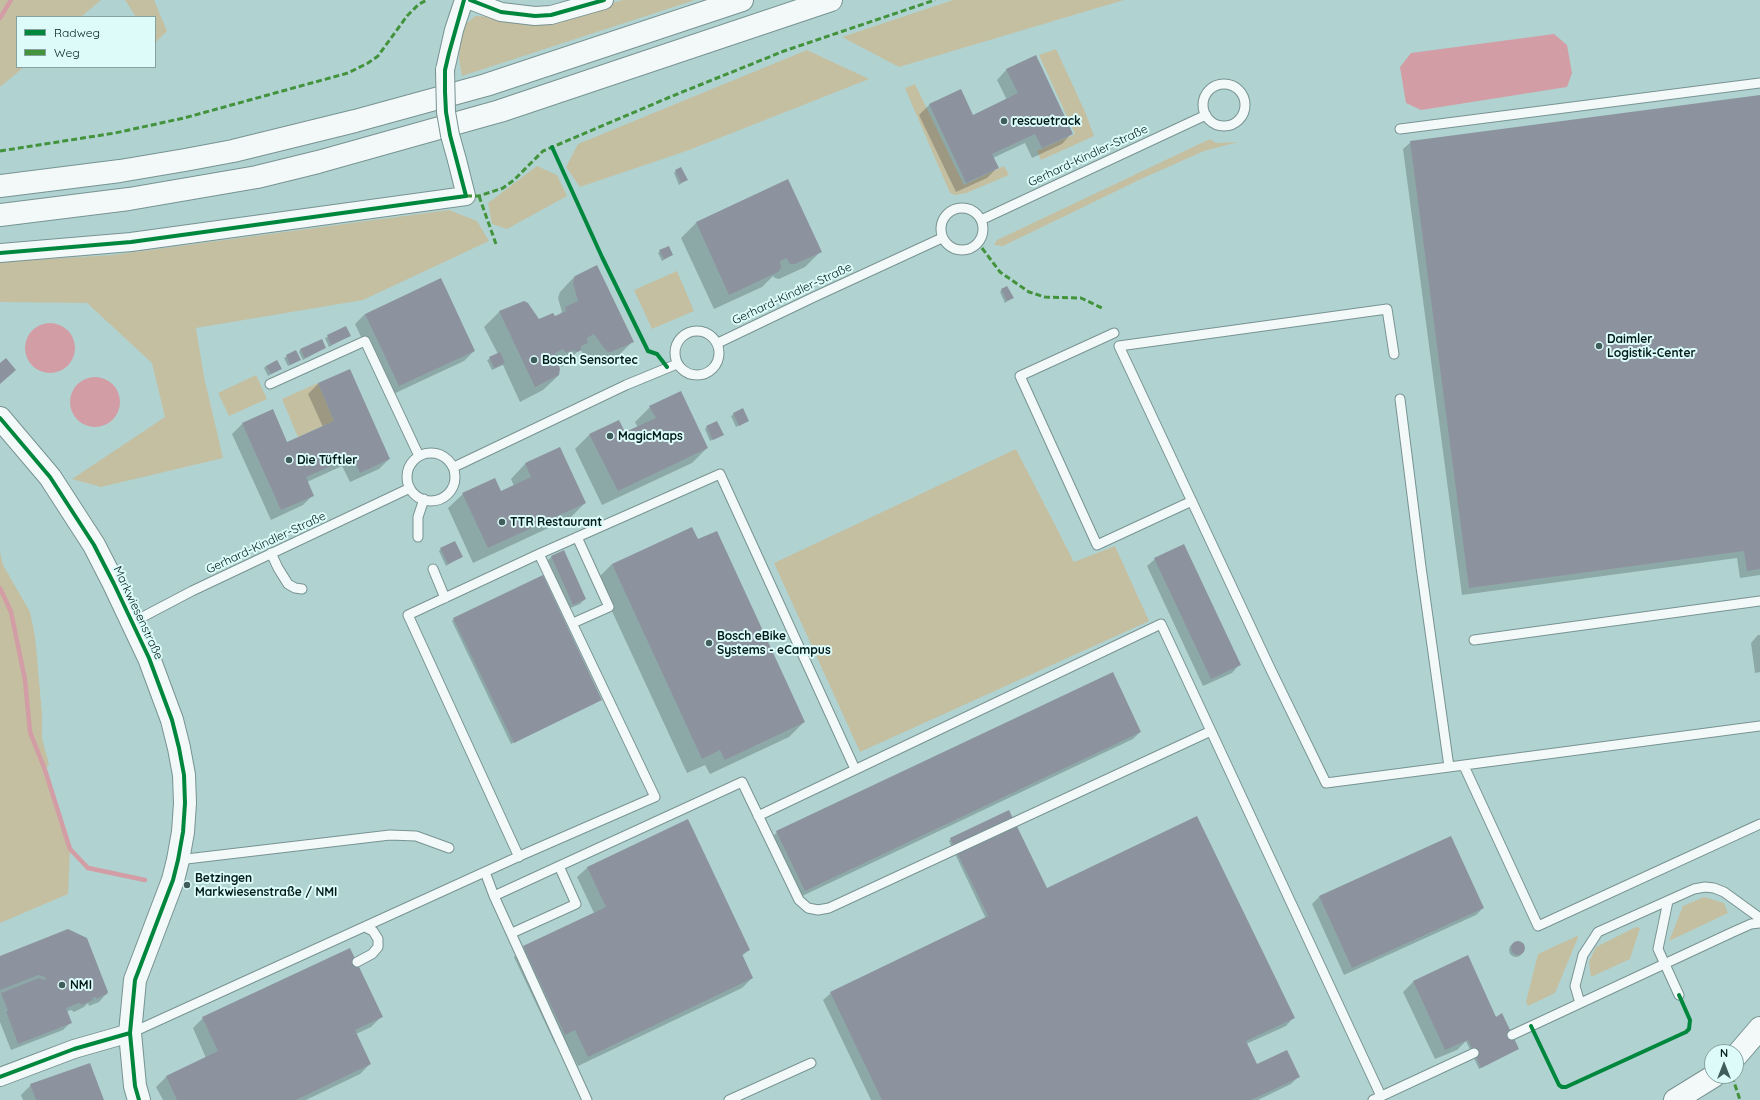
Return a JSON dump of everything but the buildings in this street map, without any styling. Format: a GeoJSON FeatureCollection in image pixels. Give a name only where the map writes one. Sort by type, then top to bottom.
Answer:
{"type":"FeatureCollection","features":[{"type":"Feature","properties":{"kind":"main road"},"geometry":{"type":"LineString","coordinates":[[0,186],[80,176],[185,160],[233,151],[341,125],[486,84],[742,0]]}},
{"type":"Feature","properties":{"kind":"main road"},"geometry":{"type":"LineString","coordinates":[[0,215],[150,195],[257,176],[318,162],[500,111],[831,0]]}},
{"type":"Feature","properties":{"kind":"main road","name":"Markwiesenstraße"},"geometry":{"type":"LineString","coordinates":[[0,418],[50,477],[94,545],[133,622],[149,658],[172,720],[179,748],[184,775],[185,803],[183,832],[178,860],[173,880],[135,980],[130,1033],[135,1086],[139,1100]]}},
{"type":"Feature","properties":{"kind":"main road"},"geometry":{"type":"LineString","coordinates":[[1744,1047],[1760,1028]]}},
{"type":"Feature","properties":{"kind":"main road"},"geometry":{"type":"LineString","coordinates":[[1675,1100],[1704,1082]]}},
{"type":"Feature","properties":{"kind":"street"},"geometry":{"type":"LineString","coordinates":[[0,253],[131,242],[466,196],[450,135],[446,112],[445,70],[454,30],[464,0]]}},
{"type":"Feature","properties":{"kind":"street"},"geometry":{"type":"LineString","coordinates":[[470,0],[501,12],[535,16],[551,15],[604,0]]}},
{"type":"Feature","properties":{"kind":"street"},"geometry":{"type":"LineString","coordinates":[[0,1077],[74,1049],[130,1033]]}},
{"type":"Feature","properties":{"kind":"lane"},"geometry":{"type":"LineString","coordinates":[[1221,83],[1232,84],[1240,90],[1245,99],[1245,110],[1241,119],[1232,125],[1222,126],[1212,122],[1206,115],[1203,105],[1205,95],[1212,87],[1221,83]]}},
{"type":"Feature","properties":{"kind":"lane"},"geometry":{"type":"LineString","coordinates":[[1400,129],[1760,83]]}},
{"type":"Feature","properties":{"kind":"lane","name":"Gerhard-Kindler-Straße"},"geometry":{"type":"LineString","coordinates":[[981,220],[1206,115]]}},
{"type":"Feature","properties":{"kind":"lane"},"geometry":{"type":"LineString","coordinates":[[959,208],[970,210],[975,212],[981,220],[983,227],[981,238],[978,244],[971,248],[962,251],[957,250],[948,246],[942,238],[941,223],[947,214],[952,210],[959,208]]}},
{"type":"Feature","properties":{"kind":"lane","name":"Gerhard-Kindler-Straße"},"geometry":{"type":"LineString","coordinates":[[718,343],[942,238]]}},
{"type":"Feature","properties":{"kind":"lane"},"geometry":{"type":"LineString","coordinates":[[1394,354],[1387,309],[1119,346],[1270,668],[1326,783],[1760,726]]}},
{"type":"Feature","properties":{"kind":"lane"},"geometry":{"type":"LineString","coordinates":[[699,330],[708,333],[718,343],[720,355],[712,370],[704,374],[695,375],[687,373],[677,364],[675,351],[677,342],[683,335],[690,331],[699,330]]}},
{"type":"Feature","properties":{"kind":"lane"},"geometry":{"type":"LineString","coordinates":[[1114,333],[1020,376],[1097,545],[1192,501]]}},
{"type":"Feature","properties":{"kind":"lane"},"geometry":{"type":"LineString","coordinates":[[270,384],[365,341],[420,456]]}},
{"type":"Feature","properties":{"kind":"lane"},"geometry":{"type":"LineString","coordinates":[[454,467],[626,385],[677,364]]}},
{"type":"Feature","properties":{"kind":"lane"},"geometry":{"type":"LineString","coordinates":[[1400,399],[1421,566],[1449,767]]}},
{"type":"Feature","properties":{"kind":"lane"},"geometry":{"type":"LineString","coordinates":[[433,453],[446,458],[454,467],[455,480],[452,490],[444,497],[434,500],[424,499],[416,496],[410,488],[408,471],[412,462],[420,456],[433,453]]}},
{"type":"Feature","properties":{"kind":"lane"},"geometry":{"type":"LineString","coordinates":[[519,857],[408,615],[539,554],[720,474],[855,769]]}},
{"type":"Feature","properties":{"kind":"lane","name":"Gerhard-Kindler-Straße"},"geometry":{"type":"LineString","coordinates":[[133,622],[192,591],[410,488]]}},
{"type":"Feature","properties":{"kind":"lane"},"geometry":{"type":"LineString","coordinates":[[418,537],[418,517],[424,499]]}},
{"type":"Feature","properties":{"kind":"lane"},"geometry":{"type":"LineString","coordinates":[[573,623],[609,607],[577,537]]}},
{"type":"Feature","properties":{"kind":"lane"},"geometry":{"type":"LineString","coordinates":[[271,553],[288,584],[295,588],[302,589]]}},
{"type":"Feature","properties":{"kind":"lane"},"geometry":{"type":"LineString","coordinates":[[130,1033],[485,872],[655,797],[539,554]]}},
{"type":"Feature","properties":{"kind":"lane"},"geometry":{"type":"LineString","coordinates":[[433,569],[445,598]]}},
{"type":"Feature","properties":{"kind":"lane"},"geometry":{"type":"LineString","coordinates":[[1474,640],[1760,602]]}},
{"type":"Feature","properties":{"kind":"lane"},"geometry":{"type":"LineString","coordinates":[[758,816],[1161,624],[1377,1098],[1474,1053]]}},
{"type":"Feature","properties":{"kind":"lane"},"geometry":{"type":"LineString","coordinates":[[494,896],[742,782],[799,900],[808,908],[818,910],[829,908],[1211,731]]}},
{"type":"Feature","properties":{"kind":"lane"},"geometry":{"type":"LineString","coordinates":[[1464,766],[1538,926],[1760,824]]}},
{"type":"Feature","properties":{"kind":"lane"},"geometry":{"type":"LineString","coordinates":[[178,860],[390,835],[416,836],[449,848]]}},
{"type":"Feature","properties":{"kind":"lane"},"geometry":{"type":"LineString","coordinates":[[512,933],[576,904],[560,866]]}},
{"type":"Feature","properties":{"kind":"lane"},"geometry":{"type":"LineString","coordinates":[[485,872],[494,896],[587,1100]]}},
{"type":"Feature","properties":{"kind":"lane"},"geometry":{"type":"LineString","coordinates":[[1580,1003],[1575,986],[1582,955],[1598,932],[1694,889],[1704,887],[1714,888],[1724,892],[1760,918]]}},
{"type":"Feature","properties":{"kind":"lane"},"geometry":{"type":"LineString","coordinates":[[1668,901],[1658,950],[1679,995]]}},
{"type":"Feature","properties":{"kind":"lane"},"geometry":{"type":"LineString","coordinates":[[1512,1035],[1733,932],[1751,924],[1760,923]]}},
{"type":"Feature","properties":{"kind":"lane"},"geometry":{"type":"LineString","coordinates":[[357,962],[372,954],[378,947],[378,939],[373,931],[364,927]]}},
{"type":"Feature","properties":{"kind":"lane"},"geometry":{"type":"LineString","coordinates":[[729,1100],[811,1062]]}},
{"type":"Feature","properties":{"kind":"shaded area"},"geometry":{"type":"Polygon","coordinates":[[[0,0],[101,0],[82,16],[16,16],[16,68],[23,68],[0,87],[0,0]]]}},
{"type":"Feature","properties":{"kind":"shaded area"},"geometry":{"type":"Polygon","coordinates":[[[125,0],[154,0],[167,31],[156,42],[156,16],[135,16],[125,0]]]}},
{"type":"Feature","properties":{"kind":"shaded area"},"geometry":{"type":"Polygon","coordinates":[[[623,0],[695,0],[462,76],[459,59],[460,42],[466,24],[475,16],[552,20],[623,0]]]}},
{"type":"Feature","properties":{"kind":"shaded area"},"geometry":{"type":"Polygon","coordinates":[[[953,0],[1124,0],[899,67],[842,37],[953,0]]]}},
{"type":"Feature","properties":{"kind":"shaded area"},"geometry":{"type":"Polygon","coordinates":[[[1554,34],[1567,45],[1572,73],[1567,87],[1421,110],[1406,103],[1400,67],[1411,53],[1554,34]]]}},
{"type":"Feature","properties":{"kind":"shaded area"},"geometry":{"type":"Polygon","coordinates":[[[1056,49],[1086,114],[1094,136],[1041,160],[1037,151],[1075,134],[1039,55],[1056,49]]]}},
{"type":"Feature","properties":{"kind":"shaded area"},"geometry":{"type":"Polygon","coordinates":[[[807,50],[869,79],[689,150],[580,187],[566,167],[578,144],[807,50]]]}},
{"type":"Feature","properties":{"kind":"shaded area"},"geometry":{"type":"Polygon","coordinates":[[[915,84],[964,185],[1004,166],[1009,175],[966,193],[955,195],[950,193],[905,88],[915,84]]]}},
{"type":"Feature","properties":{"kind":"shaded area"},"geometry":{"type":"Polygon","coordinates":[[[1210,139],[1216,143],[1238,142],[1204,151],[1141,179],[1003,246],[994,245],[997,240],[1210,139]]]}},
{"type":"Feature","properties":{"kind":"shaded area"},"geometry":{"type":"Polygon","coordinates":[[[537,166],[557,175],[567,196],[507,229],[492,224],[488,203],[537,166]]]}},
{"type":"Feature","properties":{"kind":"shaded area"},"geometry":{"type":"Polygon","coordinates":[[[449,210],[477,221],[489,241],[363,300],[196,328],[204,377],[223,458],[101,487],[72,479],[165,417],[152,363],[87,303],[0,302],[0,262],[112,255],[449,210]]]}},
{"type":"Feature","properties":{"kind":"shaded area"},"geometry":{"type":"Polygon","coordinates":[[[677,271],[694,311],[652,329],[634,290],[677,271]]]}},
{"type":"Feature","properties":{"kind":"shaded area"},"geometry":{"type":"Polygon","coordinates":[[[45,323],[55,323],[68,330],[75,343],[75,353],[68,366],[55,373],[45,373],[36,369],[29,362],[25,353],[25,343],[29,334],[36,327],[45,323]]]}},
{"type":"Feature","properties":{"kind":"shaded area"},"geometry":{"type":"Polygon","coordinates":[[[256,375],[267,399],[229,416],[218,393],[256,375]]]}},
{"type":"Feature","properties":{"kind":"shaded area"},"geometry":{"type":"Polygon","coordinates":[[[95,377],[104,379],[113,384],[118,393],[120,402],[118,411],[113,420],[104,425],[95,427],[86,425],[77,420],[72,411],[70,402],[72,393],[77,384],[86,379],[95,377]]]}},
{"type":"Feature","properties":{"kind":"shaded area"},"geometry":{"type":"Polygon","coordinates":[[[318,383],[334,421],[298,437],[282,399],[318,383]]]}},
{"type":"Feature","properties":{"kind":"shaded area"},"geometry":{"type":"Polygon","coordinates":[[[1016,449],[1074,562],[1115,546],[1149,621],[860,752],[774,563],[1016,449]]]}},
{"type":"Feature","properties":{"kind":"shaded area"},"geometry":{"type":"Polygon","coordinates":[[[0,552],[3,565],[30,612],[35,636],[42,714],[42,739],[49,764],[45,770],[70,849],[68,894],[0,923],[0,552]]]}},
{"type":"Feature","properties":{"kind":"shaded area"},"geometry":{"type":"Polygon","coordinates":[[[1704,897],[1724,903],[1728,913],[1669,941],[1683,906],[1704,897]]]}},
{"type":"Feature","properties":{"kind":"shaded area"},"geometry":{"type":"Polygon","coordinates":[[[1636,927],[1640,928],[1630,959],[1591,977],[1589,962],[1596,947],[1636,927]]]}},
{"type":"Feature","properties":{"kind":"shaded area"},"geometry":{"type":"Polygon","coordinates":[[[1579,935],[1555,993],[1528,1006],[1526,1002],[1538,954],[1579,935]]]}},
{"type":"Feature","properties":{"kind":"waterway"},"geometry":{"type":"LineString","coordinates":[[0,18],[11,0]]}},
{"type":"Feature","properties":{"kind":"waterway"},"geometry":{"type":"LineString","coordinates":[[0,588],[11,612],[25,680],[30,732],[45,770],[70,849],[88,868],[145,880]]}},
{"type":"Feature","properties":{"kind":"marked path"},"geometry":{"type":"LineString","coordinates":[[0,151],[115,133],[184,118],[348,73],[378,56],[407,16],[419,4],[427,0]]}},
{"type":"Feature","properties":{"kind":"marked path"},"geometry":{"type":"LineString","coordinates":[[466,196],[479,196],[503,188],[514,180],[543,151],[670,97],[784,51],[935,0]]}},
{"type":"Feature","properties":{"kind":"marked path"},"geometry":{"type":"LineString","coordinates":[[479,196],[497,247]]}},
{"type":"Feature","properties":{"kind":"marked path"},"geometry":{"type":"LineString","coordinates":[[982,248],[1000,272],[1029,292],[1045,297],[1081,298],[1102,308]]}},
{"type":"Feature","properties":{"kind":"marked path"},"geometry":{"type":"LineString","coordinates":[[1735,1084],[1740,1100]]}},
{"type":"Feature","properties":{"kind":"cycle path"},"geometry":{"type":"LineString","coordinates":[[0,253],[131,242],[466,196],[450,135],[446,112],[445,92],[445,70],[464,0]]}},
{"type":"Feature","properties":{"kind":"cycle path"},"geometry":{"type":"LineString","coordinates":[[470,0],[501,12],[535,16],[551,15],[604,0]]}},
{"type":"Feature","properties":{"kind":"cycle path"},"geometry":{"type":"LineString","coordinates":[[552,147],[602,257],[648,351],[657,354],[667,367]]}},
{"type":"Feature","properties":{"kind":"cycle path"},"geometry":{"type":"LineString","coordinates":[[0,418],[50,477],[94,545],[149,658],[172,720],[179,748],[184,775],[185,803],[183,832],[178,860],[173,880],[135,980],[130,1033],[135,1086],[139,1100]]}},
{"type":"Feature","properties":{"kind":"cycle path"},"geometry":{"type":"LineString","coordinates":[[1531,1026],[1559,1085],[1566,1087],[1686,1032],[1689,1029],[1690,1020],[1679,995]]}},
{"type":"Feature","properties":{"kind":"cycle path"},"geometry":{"type":"LineString","coordinates":[[0,1077],[74,1049],[130,1033]]}},
{"type":"Feature","properties":{"kind":"place","name":"rescuetrack"},"geometry":{"type":"Point","coordinates":[1004,121]}},
{"type":"Feature","properties":{"kind":"place","name":"Daimler Logistik-Center"},"geometry":{"type":"Point","coordinates":[1599,346]}},
{"type":"Feature","properties":{"kind":"place","name":"Bosch Sensortec"},"geometry":{"type":"Point","coordinates":[534,360]}},
{"type":"Feature","properties":{"kind":"place","name":"MagicMaps"},"geometry":{"type":"Point","coordinates":[610,436]}},
{"type":"Feature","properties":{"kind":"place","name":"Die Tüftler"},"geometry":{"type":"Point","coordinates":[289,460]}},
{"type":"Feature","properties":{"kind":"place","name":"TTR Restaurant"},"geometry":{"type":"Point","coordinates":[502,522]}},
{"type":"Feature","properties":{"kind":"place","name":"Bosch eBike Systems - eCampus"},"geometry":{"type":"Point","coordinates":[709,643]}},
{"type":"Feature","properties":{"kind":"place","name":"Betzingen Markwiesenstraße / NMI"},"geometry":{"type":"Point","coordinates":[187,885]}},
{"type":"Feature","properties":{"kind":"place","name":"NMI"},"geometry":{"type":"Point","coordinates":[62,985]}}]}
